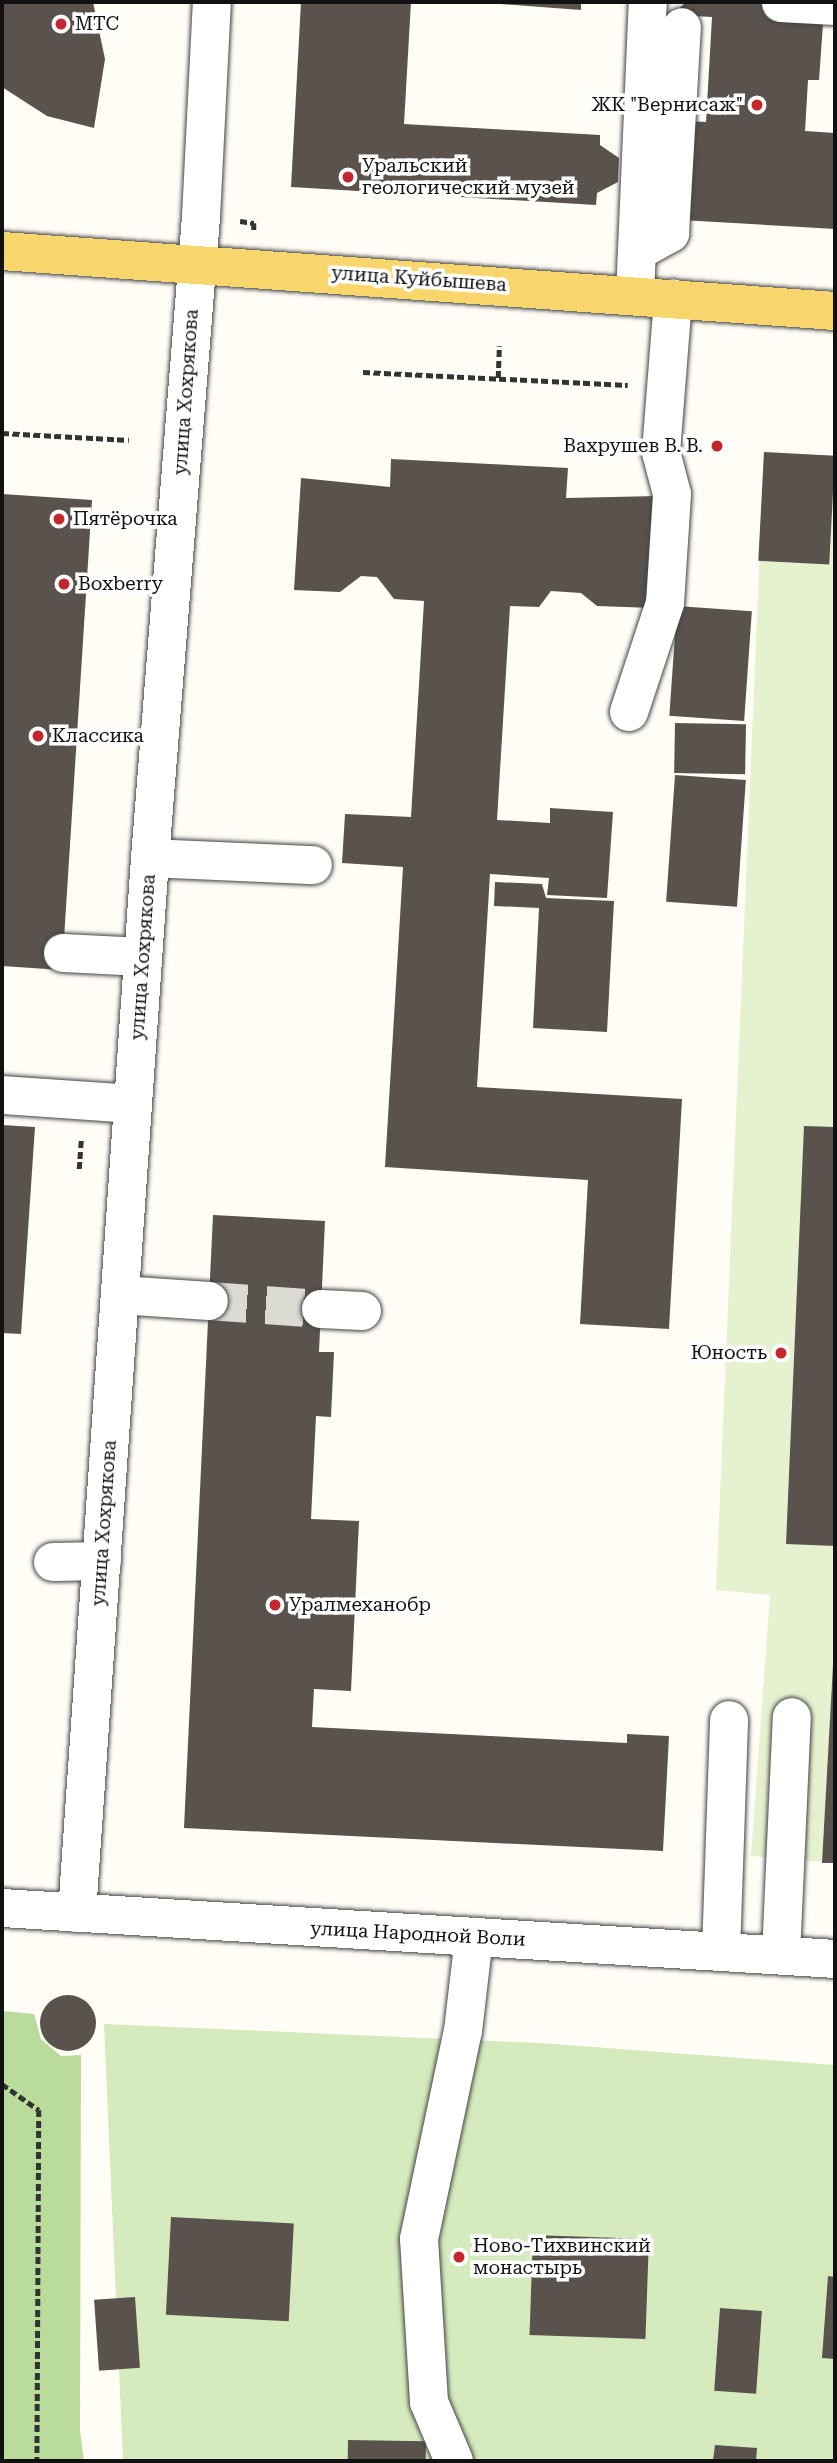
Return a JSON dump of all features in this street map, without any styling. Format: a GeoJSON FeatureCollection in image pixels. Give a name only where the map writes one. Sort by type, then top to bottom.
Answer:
{"type":"FeatureCollection","features":[{"type":"Feature","properties":{"kind":"main road","name":"улица Куйбышева"},"geometry":{"type":"LineString","coordinates":[[2,251],[835,311]]}},
{"type":"Feature","properties":{"kind":"street","name":"улица Хохрякова"},"geometry":{"type":"LineString","coordinates":[[77,1913],[150,858],[196,264],[212,2]]}},
{"type":"Feature","properties":{"kind":"street"},"geometry":{"type":"LineString","coordinates":[[635,295],[638,251],[636,208],[648,2]]}},
{"type":"Feature","properties":{"kind":"street"},"geometry":{"type":"LineString","coordinates":[[781,3],[835,6]]}},
{"type":"Feature","properties":{"kind":"street"},"geometry":{"type":"LineString","coordinates":[[638,251],[670,233],[682,27]]}},
{"type":"Feature","properties":{"kind":"street"},"geometry":{"type":"LineString","coordinates":[[629,712],[665,603],[672,494],[661,452],[673,298]]}},
{"type":"Feature","properties":{"kind":"street"},"geometry":{"type":"LineString","coordinates":[[150,858],[313,865]]}},
{"type":"Feature","properties":{"kind":"street"},"geometry":{"type":"LineString","coordinates":[[63,953],[143,957]]}},
{"type":"Feature","properties":{"kind":"street"},"geometry":{"type":"LineString","coordinates":[[2,1095],[133,1104]]}},
{"type":"Feature","properties":{"kind":"street"},"geometry":{"type":"LineString","coordinates":[[120,1295],[209,1301]]}},
{"type":"Feature","properties":{"kind":"street"},"geometry":{"type":"LineString","coordinates":[[321,1309],[362,1311]]}},
{"type":"Feature","properties":{"kind":"street"},"geometry":{"type":"LineString","coordinates":[[53,1562],[102,1561]]}},
{"type":"Feature","properties":{"kind":"street"},"geometry":{"type":"LineString","coordinates":[[781,1955],[792,1717]]}},
{"type":"Feature","properties":{"kind":"street"},"geometry":{"type":"LineString","coordinates":[[721,1952],[729,1720]]}},
{"type":"Feature","properties":{"kind":"street","name":"улица Народной Воли"},"geometry":{"type":"LineString","coordinates":[[2,1908],[835,1959]]}},
{"type":"Feature","properties":{"kind":"street"},"geometry":{"type":"LineString","coordinates":[[454,2461],[429,2402],[419,2239],[463,2031],[474,1937]]}},
{"type":"Feature","properties":{"kind":"path"},"geometry":{"type":"LineString","coordinates":[[236,220],[254,223]]}},
{"type":"Feature","properties":{"kind":"path"},"geometry":{"type":"LineString","coordinates":[[498,378],[499,346]]}},
{"type":"Feature","properties":{"kind":"path"},"geometry":{"type":"LineString","coordinates":[[362,372],[667,387]]}},
{"type":"Feature","properties":{"kind":"path"},"geometry":{"type":"LineString","coordinates":[[2,433],[129,440]]}},
{"type":"Feature","properties":{"kind":"path"},"geometry":{"type":"LineString","coordinates":[[79,1170],[82,1140]]}},
{"type":"Feature","properties":{"kind":"path"},"geometry":{"type":"LineString","coordinates":[[2,2084],[39,2110],[37,2461]]}},
{"type":"Feature","properties":{"kind":"green space","name":"Юность"},"geometry":{"type":"Polygon","coordinates":[[[764,452],[835,456],[835,1863],[751,1856],[770,1595],[716,1590],[764,452]]]}},
{"type":"Feature","properties":{"kind":"green space"},"geometry":{"type":"Polygon","coordinates":[[[2,2011],[34,2014],[41,2039],[61,2056],[81,2055],[80,2431],[84,2461],[2,2461],[2,2011]]]}},
{"type":"Feature","properties":{"kind":"green space","name":"Ново-Тихвинский монастырь"},"geometry":{"type":"Polygon","coordinates":[[[104,2024],[540,2043],[835,2065],[835,2461],[123,2461],[104,2024]]]}},
{"type":"Feature","properties":{"kind":"building"},"geometry":{"type":"Polygon","coordinates":[[[2,2],[93,2],[105,59],[94,128],[47,116],[2,87],[2,2]]]}},
{"type":"Feature","properties":{"kind":"building"},"geometry":{"type":"Polygon","coordinates":[[[301,2],[411,2],[404,124],[600,135],[600,145],[619,158],[618,182],[597,193],[596,205],[291,187],[301,2]]]}},
{"type":"Feature","properties":{"kind":"building"},"geometry":{"type":"Polygon","coordinates":[[[474,2],[581,2],[581,10],[474,2]]]}},
{"type":"Feature","properties":{"kind":"building","name":"ЖК \"Вернисаж\""},"geometry":{"type":"Polygon","coordinates":[[[686,2],[781,2],[823,24],[819,80],[808,80],[805,131],[835,133],[835,229],[681,220],[687,121],[706,122],[712,17],[672,15],[686,2]]]}},
{"type":"Feature","properties":{"kind":"building"},"geometry":{"type":"Polygon","coordinates":[[[764,452],[835,456],[829,565],[758,561],[764,452]]]}},
{"type":"Feature","properties":{"kind":"building"},"geometry":{"type":"Polygon","coordinates":[[[391,459],[568,468],[566,498],[658,496],[653,608],[597,606],[581,593],[551,591],[539,607],[510,606],[497,820],[550,823],[550,808],[613,812],[607,898],[547,895],[549,878],[490,874],[477,1087],[682,1099],[669,1329],[580,1324],[588,1180],[385,1167],[403,867],[342,863],[345,814],[411,817],[424,601],[394,599],[377,577],[361,576],[340,592],[294,590],[301,478],[390,487],[391,459]]]}},
{"type":"Feature","properties":{"kind":"building"},"geometry":{"type":"Polygon","coordinates":[[[2,494],[92,500],[62,970],[2,966],[2,494]]]}},
{"type":"Feature","properties":{"kind":"building"},"geometry":{"type":"Polygon","coordinates":[[[677,606],[752,611],[744,721],[669,716],[677,606]]]}},
{"type":"Feature","properties":{"kind":"building"},"geometry":{"type":"Polygon","coordinates":[[[675,723],[746,724],[745,774],[674,773],[675,723]]]}},
{"type":"Feature","properties":{"kind":"building"},"geometry":{"type":"Polygon","coordinates":[[[675,775],[746,780],[737,907],[666,902],[675,775]]]}},
{"type":"Feature","properties":{"kind":"building"},"geometry":{"type":"Polygon","coordinates":[[[495,882],[542,884],[546,898],[614,901],[607,1032],[533,1028],[539,908],[494,906],[495,882]]]}},
{"type":"Feature","properties":{"kind":"building"},"geometry":{"type":"Polygon","coordinates":[[[2,1125],[35,1127],[21,1334],[2,1333],[2,1125]]]}},
{"type":"Feature","properties":{"kind":"building"},"geometry":{"type":"Polygon","coordinates":[[[804,1126],[835,1127],[835,1546],[786,1544],[804,1126]]]}},
{"type":"Feature","properties":{"kind":"building","name":"Уралмеханобр"},"geometry":{"type":"Polygon","coordinates":[[[213,1215],[325,1221],[319,1352],[334,1352],[331,1417],[316,1416],[311,1519],[359,1521],[351,1691],[314,1689],[312,1727],[627,1743],[627,1734],[669,1736],[663,1851],[184,1828],[213,1215]]]}},
{"type":"Feature","properties":{"kind":"building"},"geometry":{"type":"Polygon","coordinates":[[[833,1665],[835,1863],[822,1863],[833,1665]]]}},
{"type":"Feature","properties":{"kind":"building"},"geometry":{"type":"Polygon","coordinates":[[[68,1995],[79,1997],[88,2003],[94,2012],[94,2034],[88,2043],[79,2049],[68,2051],[57,2049],[48,2043],[42,2034],[40,2023],[42,2012],[48,2003],[57,1997],[68,1995]]]}},
{"type":"Feature","properties":{"kind":"building"},"geometry":{"type":"Polygon","coordinates":[[[171,2217],[294,2223],[289,2321],[166,2315],[171,2217]]]}},
{"type":"Feature","properties":{"kind":"building"},"geometry":{"type":"Polygon","coordinates":[[[533,2235],[649,2239],[645,2339],[530,2335],[533,2235]]]}},
{"type":"Feature","properties":{"kind":"building"},"geometry":{"type":"Polygon","coordinates":[[[828,2276],[835,2277],[835,2359],[822,2358],[828,2276]]]}},
{"type":"Feature","properties":{"kind":"building"},"geometry":{"type":"Polygon","coordinates":[[[135,2297],[140,2368],[99,2371],[94,2300],[135,2297]]]}},
{"type":"Feature","properties":{"kind":"building"},"geometry":{"type":"Polygon","coordinates":[[[720,2308],[762,2311],[756,2394],[714,2391],[720,2308]]]}},
{"type":"Feature","properties":{"kind":"building"},"geometry":{"type":"Polygon","coordinates":[[[348,2440],[426,2441],[426,2461],[348,2461],[348,2440]]]}},
{"type":"Feature","properties":{"kind":"building"},"geometry":{"type":"Polygon","coordinates":[[[715,2445],[757,2448],[756,2461],[713,2461],[715,2445]]]}},
{"type":"Feature","properties":{"kind":"tunnel"},"geometry":{"type":"LineString","coordinates":[[209,1301],[321,1309]]}},
{"type":"Feature","properties":{"kind":"place","name":"МТС"},"geometry":{"type":"Point","coordinates":[61,24]}},
{"type":"Feature","properties":{"kind":"place","name":"ЖК \"Вернисаж\""},"geometry":{"type":"Point","coordinates":[757,105]}},
{"type":"Feature","properties":{"kind":"place","name":"Уральский геологический музей"},"geometry":{"type":"Point","coordinates":[348,177]}},
{"type":"Feature","properties":{"kind":"place","name":"Вахрушев В. В."},"geometry":{"type":"Point","coordinates":[717,446]}},
{"type":"Feature","properties":{"kind":"place","name":"Пятёрочка"},"geometry":{"type":"Point","coordinates":[59,519]}},
{"type":"Feature","properties":{"kind":"place","name":"Boxberry"},"geometry":{"type":"Point","coordinates":[64,584]}},
{"type":"Feature","properties":{"kind":"place","name":"Классика"},"geometry":{"type":"Point","coordinates":[38,736]}},
{"type":"Feature","properties":{"kind":"place","name":"Юность"},"geometry":{"type":"Point","coordinates":[781,1353]}},
{"type":"Feature","properties":{"kind":"place","name":"Уралмеханобр"},"geometry":{"type":"Point","coordinates":[275,1605]}},
{"type":"Feature","properties":{"kind":"place","name":"Ново-Тихвинский монастырь"},"geometry":{"type":"Point","coordinates":[459,2257]}}]}
